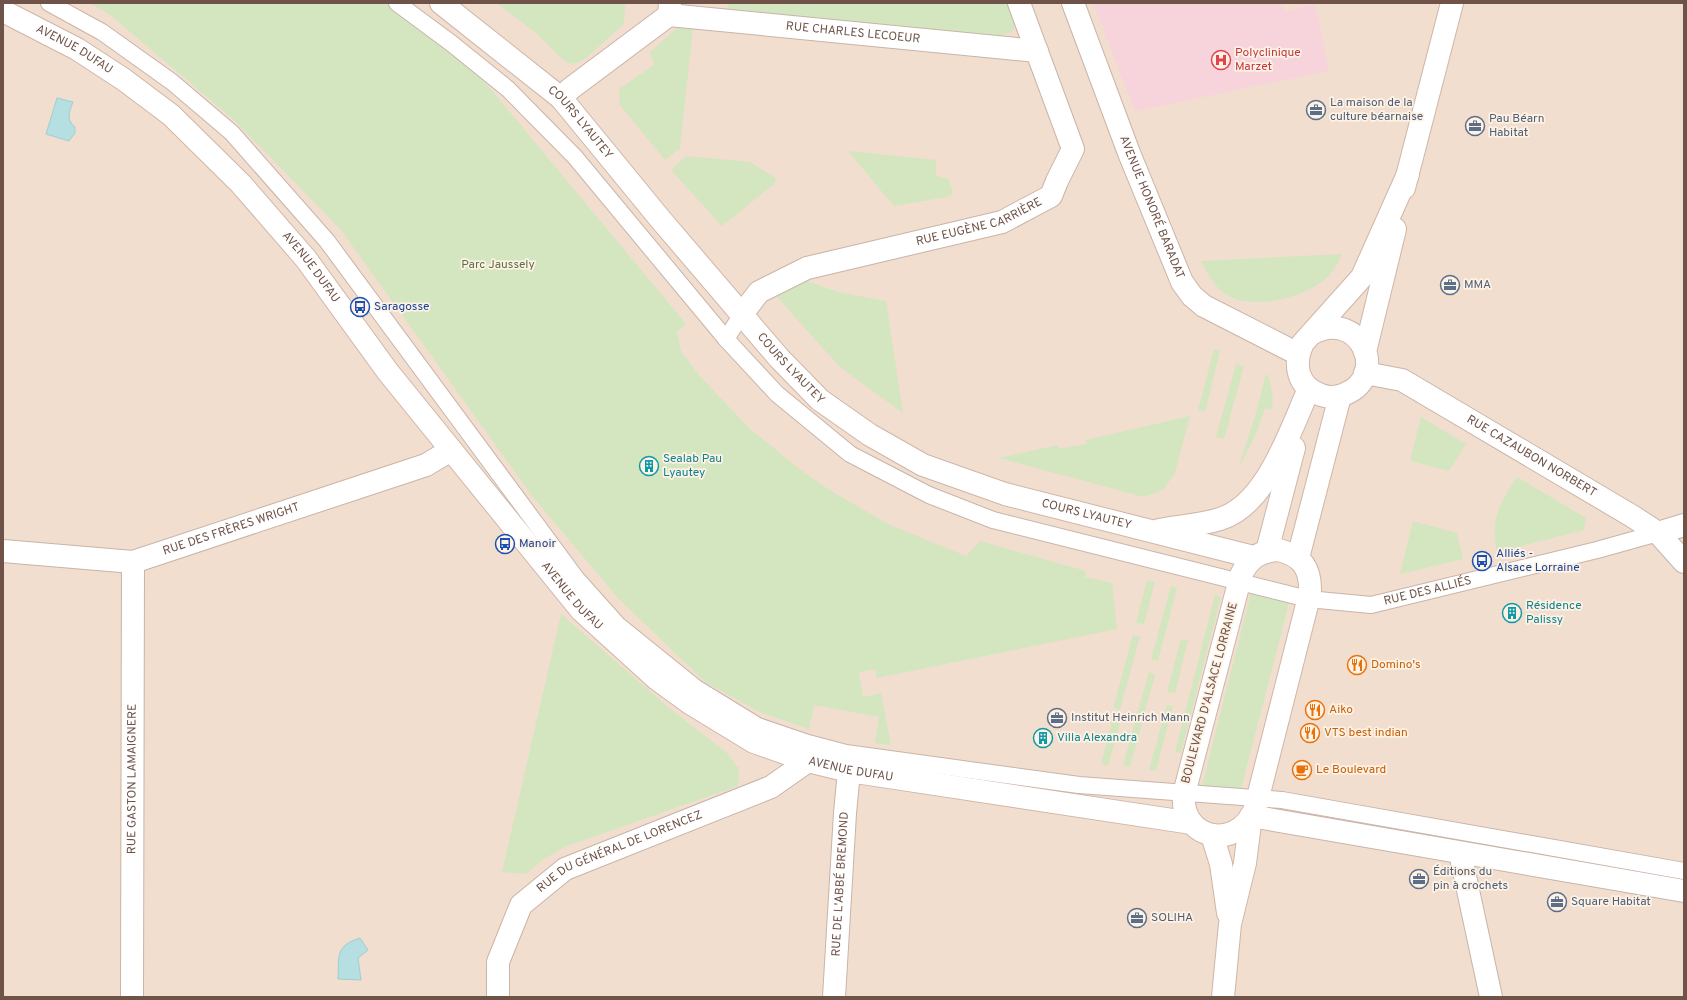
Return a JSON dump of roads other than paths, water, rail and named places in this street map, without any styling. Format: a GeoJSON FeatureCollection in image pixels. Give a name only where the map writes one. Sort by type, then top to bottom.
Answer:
{"type":"FeatureCollection","features":[{"type":"Feature","properties":{"kind":"main road","name":"COURS LYAUTEY"},"geometry":{"type":"LineString","coordinates":[[441,3],[561,98],[661,220],[779,358],[820,400],[870,435],[922,465],[1005,494],[1152,532],[1260,554]]}},
{"type":"Feature","properties":{"kind":"main road","name":"RUE EUGÈNE CARRIÈRE"},"geometry":{"type":"LineString","coordinates":[[742,314],[759,292],[807,268],[1002,222],[1051,196],[1056,181],[1073,149],[1019,3]]}},
{"type":"Feature","properties":{"kind":"main road","name":"AVENUE HONORÉ BARADAT"},"geometry":{"type":"LineString","coordinates":[[1072,3],[1129,153],[1182,282],[1192,296],[1204,306],[1298,354]]}},
{"type":"Feature","properties":{"kind":"main road"},"geometry":{"type":"LineString","coordinates":[[1408,174],[1362,278],[1303,343],[1298,354],[1299,373],[1309,389],[1324,396],[1340,396],[1356,388],[1365,362],[1408,174],[1452,3]]}},
{"type":"Feature","properties":{"kind":"main road"},"geometry":{"type":"LineString","coordinates":[[561,98],[570,89],[670,9]]}},
{"type":"Feature","properties":{"kind":"main road","name":"RUE CHARLES LECOEUR"},"geometry":{"type":"LineString","coordinates":[[670,9],[1037,51]]}},
{"type":"Feature","properties":{"kind":"main road","name":"AVENUE DUFAU"},"geometry":{"type":"LineString","coordinates":[[3,11],[77,49],[123,79],[176,121],[240,184],[306,259],[388,372],[581,610],[657,679],[690,703],[754,742],[808,761],[849,771],[1192,823]]}},
{"type":"Feature","properties":{"kind":"main road"},"geometry":{"type":"LineString","coordinates":[[1311,334],[1320,329],[1331,327],[1343,328],[1353,333],[1361,342],[1365,362]]}},
{"type":"Feature","properties":{"kind":"main road","name":"RUE CAZAUBON NORBERT"},"geometry":{"type":"LineString","coordinates":[[1365,362],[1402,380],[1658,533],[1684,562]]}},
{"type":"Feature","properties":{"kind":"main road","name":"BOULEVARD D'ALSACE LORRAINE"},"geometry":{"type":"LineString","coordinates":[[1192,823],[1186,813],[1184,793],[1239,581],[1246,563],[1260,554],[1309,389]]}},
{"type":"Feature","properties":{"kind":"main road"},"geometry":{"type":"LineString","coordinates":[[1152,532],[1220,519],[1241,509],[1257,494],[1270,474],[1309,389]]}},
{"type":"Feature","properties":{"kind":"main road"},"geometry":{"type":"LineString","coordinates":[[1298,558],[1340,396]]}},
{"type":"Feature","properties":{"kind":"main road","name":"RUE DES FRÈRES WRIGHT"},"geometry":{"type":"LineString","coordinates":[[3,551],[133,562],[426,465],[451,450]]}},
{"type":"Feature","properties":{"kind":"main road","name":"RUE DES ALLIÉS"},"geometry":{"type":"LineString","coordinates":[[1658,533],[1684,525]]}},
{"type":"Feature","properties":{"kind":"main road"},"geometry":{"type":"LineString","coordinates":[[1222,997],[1230,924],[1244,863],[1254,808],[1308,599],[1310,581],[1308,570],[1298,558],[1290,553],[1279,550],[1260,554]]}},
{"type":"Feature","properties":{"kind":"main road","name":"RUE GASTON LAMAIGNERE"},"geometry":{"type":"LineString","coordinates":[[132,997],[133,562]]}},
{"type":"Feature","properties":{"kind":"main road","name":"RUE DU GÉNÉRAL DE LORENCEZ"},"geometry":{"type":"LineString","coordinates":[[498,997],[498,962],[521,905],[565,869],[771,787],[808,761]]}},
{"type":"Feature","properties":{"kind":"main road","name":"RUE DE L'ABBÉ BREMOND"},"geometry":{"type":"LineString","coordinates":[[834,997],[844,813],[849,771]]}},
{"type":"Feature","properties":{"kind":"main road"},"geometry":{"type":"LineString","coordinates":[[1192,823],[1202,831],[1212,835],[1224,836],[1235,832],[1244,826],[1254,808]]}},
{"type":"Feature","properties":{"kind":"main road"},"geometry":{"type":"LineString","coordinates":[[1254,808],[1460,853],[1684,890]]}},
{"type":"Feature","properties":{"kind":"main road"},"geometry":{"type":"LineString","coordinates":[[1212,835],[1221,864],[1230,924]]}},
{"type":"Feature","properties":{"kind":"main road"},"geometry":{"type":"LineString","coordinates":[[1460,853],[1491,997]]}},
{"type":"Feature","properties":{"kind":"lane"},"geometry":{"type":"LineString","coordinates":[[49,3],[102,32],[172,82],[232,132],[327,241],[576,578],[618,625],[696,688],[758,726],[808,743],[846,753],[1079,785],[1184,793],[1254,808],[1282,800],[1684,871]]}},
{"type":"Feature","properties":{"kind":"lane","name":"RUE DES ALLIÉS"},"geometry":{"type":"LineString","coordinates":[[397,3],[508,90],[575,157],[726,339],[776,394],[850,454],[929,495],[993,520],[1308,599],[1371,605],[1597,550],[1658,533]]}},
{"type":"Feature","properties":{"kind":"lane"},"geometry":{"type":"LineString","coordinates":[[726,339],[742,314]]}},
{"type":"Feature","properties":{"kind":"water"},"geometry":{"type":"Polygon","coordinates":[[[57,98],[73,102],[70,109],[69,119],[75,127],[75,133],[69,141],[46,134],[57,98]]]}},
{"type":"Feature","properties":{"kind":"water"},"geometry":{"type":"Polygon","coordinates":[[[360,938],[368,950],[358,958],[361,980],[338,979],[339,958],[342,948],[352,941],[360,938]]]}},
{"type":"Feature","properties":{"kind":"place","name":"Polyclinique Marzet"},"geometry":{"type":"Point","coordinates":[1221,60]}},
{"type":"Feature","properties":{"kind":"place","name":"La maison de la culture béarnaise"},"geometry":{"type":"Point","coordinates":[1316,110]}},
{"type":"Feature","properties":{"kind":"place","name":"Pau Béarn Habitat"},"geometry":{"type":"Point","coordinates":[1475,126]}},
{"type":"Feature","properties":{"kind":"place","name":"MMA"},"geometry":{"type":"Point","coordinates":[1450,285]}},
{"type":"Feature","properties":{"kind":"place","name":"Saragosse"},"geometry":{"type":"Point","coordinates":[360,307]}},
{"type":"Feature","properties":{"kind":"place","name":"Sealab Pau Lyautey"},"geometry":{"type":"Point","coordinates":[649,466]}},
{"type":"Feature","properties":{"kind":"place","name":"Manoir"},"geometry":{"type":"Point","coordinates":[505,544]}},
{"type":"Feature","properties":{"kind":"place","name":"Alliés - Alsace Lorraine"},"geometry":{"type":"Point","coordinates":[1482,561]}},
{"type":"Feature","properties":{"kind":"place","name":"Résidence Palissy"},"geometry":{"type":"Point","coordinates":[1512,613]}},
{"type":"Feature","properties":{"kind":"place","name":"Domino's"},"geometry":{"type":"Point","coordinates":[1357,665]}},
{"type":"Feature","properties":{"kind":"place","name":"Aiko"},"geometry":{"type":"Point","coordinates":[1315,710]}},
{"type":"Feature","properties":{"kind":"place","name":"Institut Heinrich Mann"},"geometry":{"type":"Point","coordinates":[1057,718]}},
{"type":"Feature","properties":{"kind":"place","name":"VTS best indian"},"geometry":{"type":"Point","coordinates":[1310,733]}},
{"type":"Feature","properties":{"kind":"place","name":"Villa Alexandra"},"geometry":{"type":"Point","coordinates":[1043,738]}},
{"type":"Feature","properties":{"kind":"place","name":"Le Boulevard"},"geometry":{"type":"Point","coordinates":[1302,770]}},
{"type":"Feature","properties":{"kind":"place","name":"Éditions du pin à crochets"},"geometry":{"type":"Point","coordinates":[1419,879]}},
{"type":"Feature","properties":{"kind":"place","name":"Square Habitat"},"geometry":{"type":"Point","coordinates":[1557,902]}},
{"type":"Feature","properties":{"kind":"place","name":"SOLIHA"},"geometry":{"type":"Point","coordinates":[1137,918]}},
{"type":"Feature","properties":{"kind":"park label","name":"Parc Jaussely"},"geometry":{"type":"Point","coordinates":[498,265]}}]}
